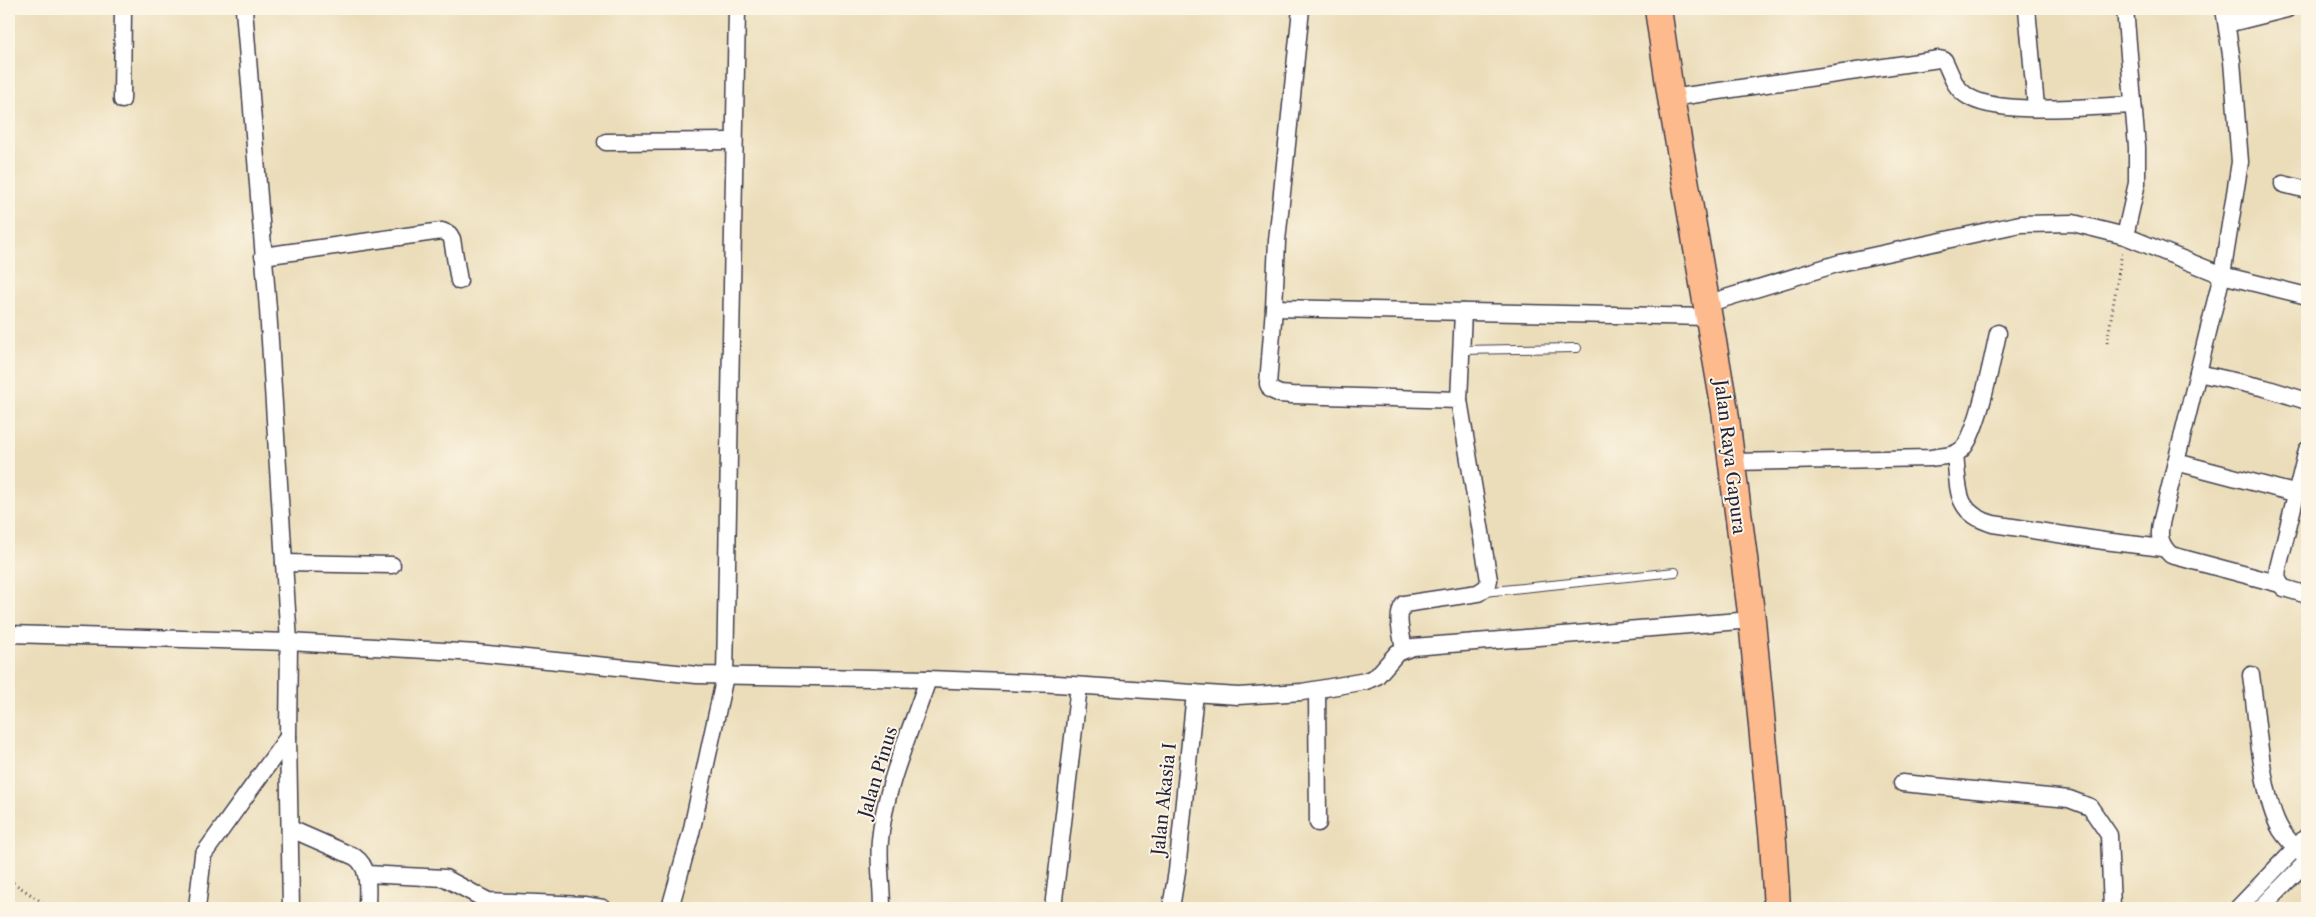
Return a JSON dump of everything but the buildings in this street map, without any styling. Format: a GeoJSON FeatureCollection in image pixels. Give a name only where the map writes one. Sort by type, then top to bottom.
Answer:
{"type":"FeatureCollection","features":[{"type":"Feature","properties":{"kind":"main road","name":"Jalan Raya Gapura"},"geometry":{"type":"LineString","coordinates":[[1658,9],[1707,311],[1719,369],[1752,620],[1773,842],[1777,908]]}},
{"type":"Feature","properties":{"kind":"street"},"geometry":{"type":"LineString","coordinates":[[122,100],[123,9]]}},
{"type":"Feature","properties":{"kind":"street"},"geometry":{"type":"LineString","coordinates":[[244,9],[290,642],[288,737],[291,908]]}},
{"type":"Feature","properties":{"kind":"street"},"geometry":{"type":"LineString","coordinates":[[670,908],[691,833],[725,676],[736,9]]}},
{"type":"Feature","properties":{"kind":"street"},"geometry":{"type":"LineString","coordinates":[[1301,9],[1277,241],[1268,384],[1271,390],[1280,394],[1459,400]]}},
{"type":"Feature","properties":{"kind":"street"},"geometry":{"type":"LineString","coordinates":[[2027,9],[2036,108]]}},
{"type":"Feature","properties":{"kind":"street"},"geometry":{"type":"LineString","coordinates":[[2125,9],[2137,147],[2137,183],[2125,236]]}},
{"type":"Feature","properties":{"kind":"street"},"geometry":{"type":"LineString","coordinates":[[2280,584],[2171,555],[2164,548],[2159,529],[2222,275],[2240,162],[2238,119],[2226,16],[2288,9]]}},
{"type":"Feature","properties":{"kind":"street"},"geometry":{"type":"LineString","coordinates":[[1671,98],[1939,59],[1945,62],[1955,85],[1975,101],[1990,106],[2036,108],[2133,106]]}},
{"type":"Feature","properties":{"kind":"street"},"geometry":{"type":"LineString","coordinates":[[606,142],[733,141]]}},
{"type":"Feature","properties":{"kind":"street"},"geometry":{"type":"LineString","coordinates":[[2283,184],[2307,190]]}},
{"type":"Feature","properties":{"kind":"street"},"geometry":{"type":"LineString","coordinates":[[1274,308],[1462,312],[1707,311],[1840,264],[2020,224],[2073,222],[2125,236],[2222,275],[2307,296]]}},
{"type":"Feature","properties":{"kind":"street"},"geometry":{"type":"LineString","coordinates":[[263,256],[442,230],[450,234],[452,239],[459,281]]}},
{"type":"Feature","properties":{"kind":"street"},"geometry":{"type":"LineString","coordinates":[[1404,649],[1399,616],[1400,609],[1404,604],[1478,593],[1487,587],[1490,580],[1459,400],[1462,312]]}},
{"type":"Feature","properties":{"kind":"street"},"geometry":{"type":"LineString","coordinates":[[1730,462],[1931,458],[1955,454],[1963,449],[1969,440],[1986,386],[1998,333]]}},
{"type":"Feature","properties":{"kind":"street"},"geometry":{"type":"LineString","coordinates":[[2198,373],[2265,388],[2307,401]]}},
{"type":"Feature","properties":{"kind":"street"},"geometry":{"type":"LineString","coordinates":[[2307,450],[2277,577],[2284,588],[2307,595]]}},
{"type":"Feature","properties":{"kind":"street"},"geometry":{"type":"LineString","coordinates":[[1955,454],[1960,496],[1967,511],[1978,520],[2095,540],[2164,548]]}},
{"type":"Feature","properties":{"kind":"street"},"geometry":{"type":"LineString","coordinates":[[2176,462],[2298,494]]}},
{"type":"Feature","properties":{"kind":"street"},"geometry":{"type":"LineString","coordinates":[[284,563],[392,564]]}},
{"type":"Feature","properties":{"kind":"street"},"geometry":{"type":"LineString","coordinates":[[9,634],[290,642],[477,653],[667,673],[725,676],[928,679],[1263,696],[1317,690],[1366,681],[1377,676],[1397,653],[1413,647],[1752,620]]}},
{"type":"Feature","properties":{"kind":"street"},"geometry":{"type":"LineString","coordinates":[[2251,675],[2265,776],[2272,806],[2280,828],[2304,852]]}},
{"type":"Feature","properties":{"kind":"street","name":"Jalan Pinus"},"geometry":{"type":"LineString","coordinates":[[886,907],[880,842],[883,820],[894,780],[928,679]]}},
{"type":"Feature","properties":{"kind":"street"},"geometry":{"type":"LineString","coordinates":[[1053,908],[1079,686]]}},
{"type":"Feature","properties":{"kind":"street"},"geometry":{"type":"LineString","coordinates":[[1317,690],[1318,823]]}},
{"type":"Feature","properties":{"kind":"street","name":"Jalan Akasia I"},"geometry":{"type":"LineString","coordinates":[[1171,908],[1177,871],[1195,693]]}},
{"type":"Feature","properties":{"kind":"street"},"geometry":{"type":"LineString","coordinates":[[198,908],[203,855],[288,737]]}},
{"type":"Feature","properties":{"kind":"street"},"geometry":{"type":"LineString","coordinates":[[1902,783],[2069,799],[2090,807],[2110,835],[2112,908]]}},
{"type":"Feature","properties":{"kind":"street"},"geometry":{"type":"LineString","coordinates":[[291,829],[355,857],[364,865],[367,908]]}},
{"type":"Feature","properties":{"kind":"street"},"geometry":{"type":"LineString","coordinates":[[2238,908],[2304,852]]}},
{"type":"Feature","properties":{"kind":"street"},"geometry":{"type":"LineString","coordinates":[[2261,908],[2304,852]]}},
{"type":"Feature","properties":{"kind":"street"},"geometry":{"type":"LineString","coordinates":[[366,874],[445,878],[488,901],[584,905],[603,908]]}},
{"type":"Feature","properties":{"kind":"lane"},"geometry":{"type":"LineString","coordinates":[[1461,350],[1577,348]]}},
{"type":"Feature","properties":{"kind":"lane"},"geometry":{"type":"LineString","coordinates":[[1478,593],[1675,572]]}},
{"type":"Feature","properties":{"kind":"path"},"geometry":{"type":"LineString","coordinates":[[2106,343],[2125,236]]}},
{"type":"Feature","properties":{"kind":"path"},"geometry":{"type":"LineString","coordinates":[[9,880],[51,908]]}}]}
